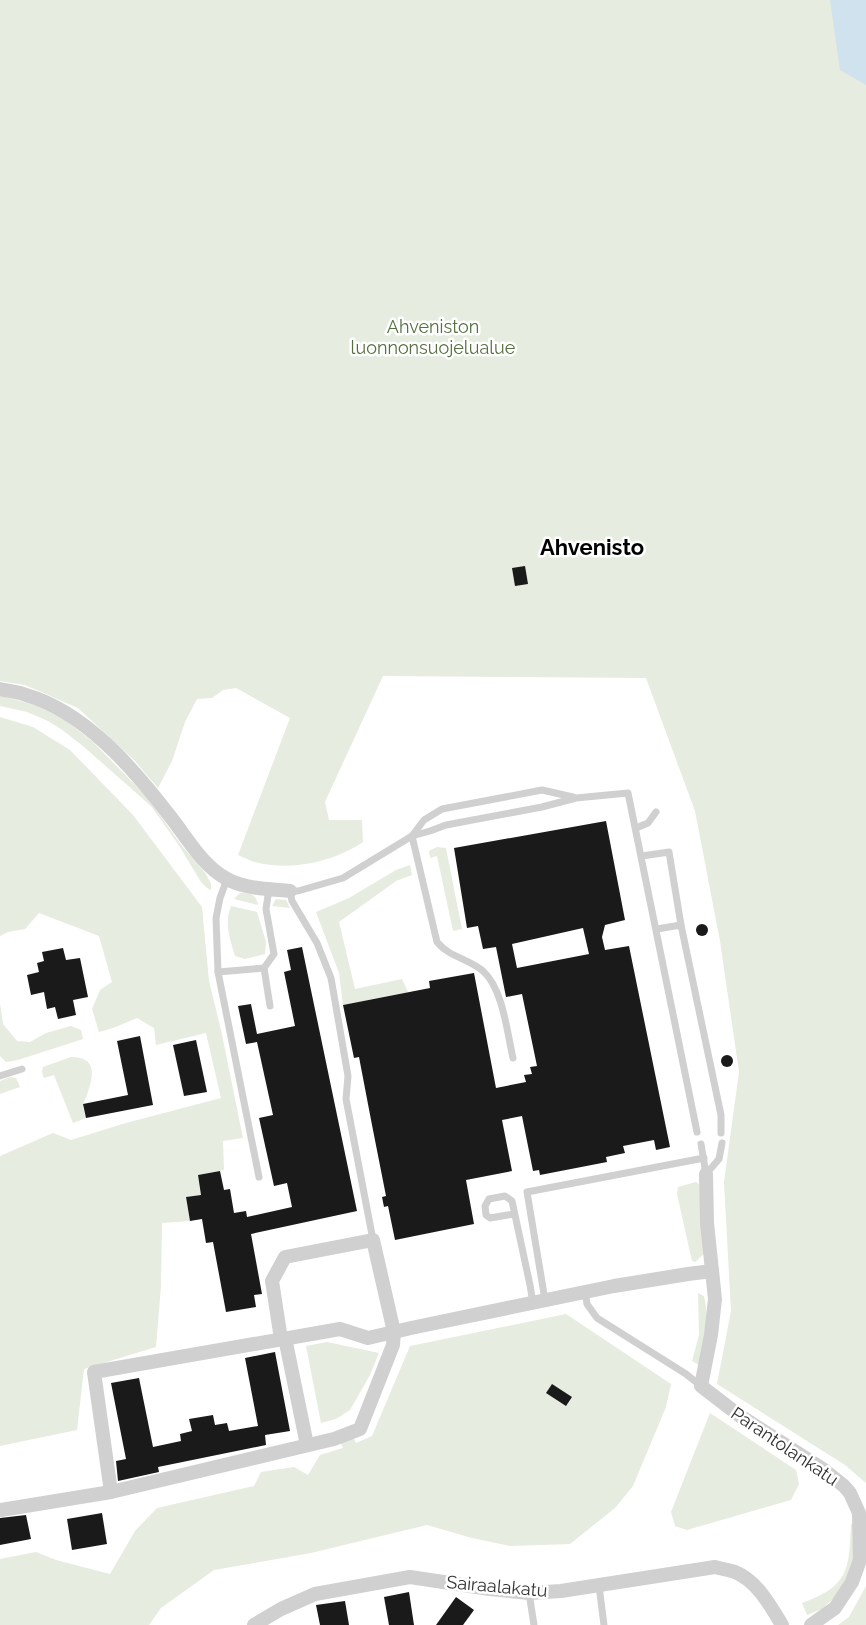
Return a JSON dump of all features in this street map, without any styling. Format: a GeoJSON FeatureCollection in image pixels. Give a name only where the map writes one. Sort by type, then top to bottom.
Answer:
{"type":"FeatureCollection","features":[{"type":"Feature","properties":{"kind":"street"},"geometry":{"type":"LineString","coordinates":[[0,689],[26,695],[53,706],[91,730],[124,760],[169,814],[206,864],[227,880],[240,884],[290,891]]}},
{"type":"Feature","properties":{"kind":"street"},"geometry":{"type":"LineString","coordinates":[[702,1386],[715,1299],[706,1174]]}},
{"type":"Feature","properties":{"kind":"street"},"geometry":{"type":"LineString","coordinates":[[1,1510],[111,1492],[334,1439],[360,1429],[393,1345],[394,1332],[373,1240],[285,1257],[272,1281],[307,1445]]}},
{"type":"Feature","properties":{"kind":"street"},"geometry":{"type":"LineString","coordinates":[[111,1492],[94,1372],[340,1329],[368,1338],[585,1292],[712,1271]]}},
{"type":"Feature","properties":{"kind":"street","name":"Parantolankatu"},"geometry":{"type":"LineString","coordinates":[[702,1386],[740,1416],[836,1479],[850,1493],[862,1512]]}},
{"type":"Feature","properties":{"kind":"street"},"geometry":{"type":"LineString","coordinates":[[811,1625],[835,1608],[852,1582],[860,1560],[862,1512]]}},
{"type":"Feature","properties":{"kind":"street","name":"Sairaalakatu"},"geometry":{"type":"LineString","coordinates":[[254,1625],[281,1609],[315,1594],[410,1577],[490,1589],[561,1592],[715,1567],[735,1572],[754,1584],[782,1625]]}},
{"type":"Feature","properties":{"kind":"lane"},"geometry":{"type":"LineString","coordinates":[[412,836],[424,820],[442,809],[542,790],[576,798]]}},
{"type":"Feature","properties":{"kind":"lane"},"geometry":{"type":"LineString","coordinates":[[373,1240],[346,1099],[348,1076],[331,978],[317,943],[292,902],[290,891],[298,891],[343,878],[412,836],[430,832],[446,825],[576,798],[628,793],[697,1132]]}},
{"type":"Feature","properties":{"kind":"lane"},"geometry":{"type":"LineString","coordinates":[[636,828],[648,823],[656,812]]}},
{"type":"Feature","properties":{"kind":"lane"},"geometry":{"type":"LineString","coordinates":[[412,836],[437,942],[456,957],[482,971],[489,979],[498,994],[513,1058]]}},
{"type":"Feature","properties":{"kind":"lane"},"geometry":{"type":"LineString","coordinates":[[642,856],[669,852],[681,925],[721,1115],[721,1133]]}},
{"type":"Feature","properties":{"kind":"lane"},"geometry":{"type":"LineString","coordinates":[[227,880],[220,898],[216,918],[218,972],[259,1177]]}},
{"type":"Feature","properties":{"kind":"lane"},"geometry":{"type":"LineString","coordinates":[[269,889],[266,909],[274,954],[264,968],[270,1006]]}},
{"type":"Feature","properties":{"kind":"lane"},"geometry":{"type":"LineString","coordinates":[[657,929],[681,925]]}},
{"type":"Feature","properties":{"kind":"lane"},"geometry":{"type":"LineString","coordinates":[[218,972],[264,968]]}},
{"type":"Feature","properties":{"kind":"lane"},"geometry":{"type":"LineString","coordinates":[[0,1076],[22,1069]]}},
{"type":"Feature","properties":{"kind":"lane"},"geometry":{"type":"LineString","coordinates":[[706,1174],[718,1159],[722,1143]]}},
{"type":"Feature","properties":{"kind":"lane"},"geometry":{"type":"LineString","coordinates":[[701,1144],[706,1174]]}},
{"type":"Feature","properties":{"kind":"lane"},"geometry":{"type":"LineString","coordinates":[[539,1302],[540,1271],[527,1192],[673,1162],[704,1158]]}},
{"type":"Feature","properties":{"kind":"lane"},"geometry":{"type":"LineString","coordinates":[[514,1214],[530,1285],[539,1302]]}},
{"type":"Feature","properties":{"kind":"lane"},"geometry":{"type":"LineString","coordinates":[[585,1292],[587,1304],[598,1318],[702,1386]]}},
{"type":"Feature","properties":{"kind":"lane"},"geometry":{"type":"LineString","coordinates":[[599,1586],[604,1625]]}},
{"type":"Feature","properties":{"kind":"lane"},"geometry":{"type":"LineString","coordinates":[[529,1592],[534,1625]]}},
{"type":"Feature","properties":{"kind":"green space","name":"Ahveniston luonnonsuojelualue"},"geometry":{"type":"Polygon","coordinates":[[[0,0],[866,0],[866,1483],[845,1465],[717,1384],[731,1311],[724,1182],[739,1072],[720,941],[695,811],[646,678],[383,676],[325,802],[329,820],[362,820],[363,842],[352,849],[327,859],[313,863],[286,866],[251,861],[238,855],[290,718],[236,688],[223,690],[212,698],[197,699],[185,722],[172,761],[158,788],[134,760],[78,708],[25,685],[0,681],[0,0]]]}},
{"type":"Feature","properties":{"kind":"green space"},"geometry":{"type":"Polygon","coordinates":[[[0,695],[37,706],[64,719],[93,742],[146,796],[182,846],[206,874],[211,884],[211,890],[201,882],[178,844],[151,806],[61,729],[27,712],[0,706],[0,695]]]}},
{"type":"Feature","properties":{"kind":"green space"},"geometry":{"type":"Polygon","coordinates":[[[0,717],[33,727],[70,750],[133,815],[202,907],[209,981],[243,1138],[223,1141],[224,1170],[198,1175],[201,1195],[186,1197],[190,1221],[162,1223],[161,1286],[156,1347],[84,1369],[77,1430],[0,1446],[0,1156],[53,1133],[71,1140],[126,1123],[221,1098],[206,1033],[156,1045],[154,1028],[137,1018],[99,1032],[92,1009],[100,990],[112,982],[99,936],[39,913],[25,929],[8,932],[0,936],[0,717]]]}},
{"type":"Feature","properties":{"kind":"green space"},"geometry":{"type":"Polygon","coordinates":[[[437,847],[446,848],[462,929],[453,931],[437,856],[430,858],[429,851],[437,847]]]}},
{"type":"Feature","properties":{"kind":"green space"},"geometry":{"type":"Polygon","coordinates":[[[410,865],[412,875],[396,881],[339,922],[355,989],[402,979],[408,992],[343,1005],[339,973],[316,912],[349,898],[396,870],[410,865]]]}},
{"type":"Feature","properties":{"kind":"green space"},"geometry":{"type":"Polygon","coordinates":[[[240,893],[252,895],[256,898],[258,905],[234,899],[240,893]]]}},
{"type":"Feature","properties":{"kind":"green space"},"geometry":{"type":"Polygon","coordinates":[[[276,899],[286,900],[290,908],[272,906],[276,899]]]}},
{"type":"Feature","properties":{"kind":"green space"},"geometry":{"type":"Polygon","coordinates":[[[231,906],[257,912],[266,942],[265,954],[245,959],[235,956],[228,925],[231,906]]]}},
{"type":"Feature","properties":{"kind":"green space"},"geometry":{"type":"Polygon","coordinates":[[[0,1003],[3,1024],[17,1041],[30,1042],[46,1033],[71,1026],[81,1030],[83,1039],[18,1060],[6,1062],[0,1056],[0,1003]]]}},
{"type":"Feature","properties":{"kind":"green space"},"geometry":{"type":"Polygon","coordinates":[[[71,1057],[85,1060],[91,1068],[92,1074],[83,1105],[86,1118],[73,1123],[54,1075],[44,1078],[42,1072],[43,1067],[71,1057]]]}},
{"type":"Feature","properties":{"kind":"green space"},"geometry":{"type":"Polygon","coordinates":[[[10,1077],[16,1078],[20,1087],[0,1094],[0,1081],[10,1077]]]}},
{"type":"Feature","properties":{"kind":"green space"},"geometry":{"type":"Polygon","coordinates":[[[696,1182],[699,1184],[705,1253],[695,1262],[692,1261],[677,1194],[678,1187],[696,1182]]]}},
{"type":"Feature","properties":{"kind":"green space"},"geometry":{"type":"Polygon","coordinates":[[[698,1293],[704,1296],[706,1305],[706,1330],[699,1365],[692,1361],[699,1335],[698,1293]]]}},
{"type":"Feature","properties":{"kind":"green space"},"geometry":{"type":"Polygon","coordinates":[[[566,1314],[671,1384],[666,1407],[633,1486],[615,1508],[570,1544],[510,1546],[472,1538],[427,1525],[311,1553],[214,1570],[161,1608],[149,1625],[0,1625],[0,1559],[36,1552],[56,1560],[110,1574],[135,1531],[157,1508],[254,1486],[261,1472],[294,1467],[308,1475],[320,1455],[343,1448],[340,1441],[353,1436],[356,1443],[372,1436],[410,1346],[566,1314]]]}},
{"type":"Feature","properties":{"kind":"green space"},"geometry":{"type":"Polygon","coordinates":[[[327,1342],[379,1353],[370,1375],[350,1410],[336,1419],[321,1423],[306,1346],[327,1342]]]}},
{"type":"Feature","properties":{"kind":"green space"},"geometry":{"type":"Polygon","coordinates":[[[710,1413],[796,1470],[799,1484],[791,1500],[687,1530],[675,1526],[671,1512],[710,1413]]]}},
{"type":"Feature","properties":{"kind":"green space"},"geometry":{"type":"Polygon","coordinates":[[[855,1523],[853,1566],[837,1595],[822,1609],[807,1615],[802,1603],[818,1597],[829,1590],[838,1583],[843,1574],[849,1553],[851,1524],[855,1523]]]}},
{"type":"Feature","properties":{"kind":"green space"},"geometry":{"type":"Polygon","coordinates":[[[866,1586],[866,1625],[838,1625],[849,1617],[866,1586]]]}},
{"type":"Feature","properties":{"kind":"water"},"geometry":{"type":"Polygon","coordinates":[[[830,0],[866,0],[866,85],[840,70],[830,0]]]}},
{"type":"Feature","properties":{"kind":"building"},"geometry":{"type":"Polygon","coordinates":[[[525,566],[528,584],[515,586],[512,568],[525,566]]]}},
{"type":"Feature","properties":{"kind":"building"},"geometry":{"type":"Polygon","coordinates":[[[606,821],[625,920],[605,925],[602,937],[605,950],[629,946],[670,1147],[656,1150],[654,1140],[623,1146],[625,1153],[606,1157],[607,1162],[540,1175],[539,1170],[533,1171],[522,1116],[502,1120],[512,1171],[466,1180],[474,1224],[395,1240],[388,1206],[384,1207],[382,1197],[386,1196],[359,1057],[354,1058],[343,1005],[430,988],[429,981],[474,973],[496,1088],[526,1082],[524,1075],[532,1074],[530,1067],[537,1066],[522,994],[506,997],[496,947],[483,949],[478,926],[467,928],[454,848],[606,821]],[[583,928],[512,944],[517,968],[589,954],[583,928]]]}},
{"type":"Feature","properties":{"kind":"building"},"geometry":{"type":"Polygon","coordinates":[[[702,924],[708,930],[702,936],[696,930],[702,924]]]}},
{"type":"Feature","properties":{"kind":"building"},"geometry":{"type":"Polygon","coordinates":[[[302,947],[357,1211],[251,1234],[262,1294],[254,1295],[256,1307],[226,1312],[213,1242],[206,1243],[202,1219],[190,1221],[186,1197],[201,1195],[198,1175],[220,1171],[224,1190],[230,1189],[234,1213],[246,1211],[247,1217],[292,1207],[287,1183],[274,1186],[259,1118],[273,1115],[257,1042],[246,1044],[238,1006],[251,1004],[257,1034],[295,1026],[284,972],[291,970],[287,950],[302,947]]]}},
{"type":"Feature","properties":{"kind":"building"},"geometry":{"type":"Polygon","coordinates":[[[63,948],[66,960],[80,958],[88,997],[73,1000],[76,1015],[58,1019],[55,1007],[47,1009],[44,992],[31,995],[27,975],[39,972],[37,963],[44,961],[42,952],[63,948]]]}},
{"type":"Feature","properties":{"kind":"building"},"geometry":{"type":"Polygon","coordinates":[[[140,1036],[153,1105],[86,1118],[83,1104],[128,1095],[117,1041],[140,1036]]]}},
{"type":"Feature","properties":{"kind":"building"},"geometry":{"type":"Polygon","coordinates":[[[196,1040],[207,1092],[184,1096],[173,1045],[196,1040]]]}},
{"type":"Feature","properties":{"kind":"building"},"geometry":{"type":"Polygon","coordinates":[[[727,1055],[733,1061],[727,1067],[721,1061],[727,1055]]]}},
{"type":"Feature","properties":{"kind":"building"},"geometry":{"type":"Polygon","coordinates":[[[275,1352],[290,1431],[265,1435],[266,1445],[158,1467],[159,1472],[118,1481],[116,1461],[126,1459],[111,1383],[139,1378],[153,1447],[181,1441],[180,1434],[192,1431],[189,1419],[213,1415],[215,1425],[227,1423],[229,1431],[258,1426],[245,1358],[275,1352]]]}},
{"type":"Feature","properties":{"kind":"building"},"geometry":{"type":"Polygon","coordinates":[[[552,1384],[572,1397],[566,1406],[546,1393],[552,1384]]]}},
{"type":"Feature","properties":{"kind":"building"},"geometry":{"type":"Polygon","coordinates":[[[102,1513],[107,1544],[72,1550],[67,1519],[102,1513]]]}},
{"type":"Feature","properties":{"kind":"building"},"geometry":{"type":"Polygon","coordinates":[[[26,1515],[31,1539],[0,1545],[0,1518],[26,1515]]]}},
{"type":"Feature","properties":{"kind":"building"},"geometry":{"type":"Polygon","coordinates":[[[409,1592],[414,1625],[389,1625],[384,1597],[409,1592]]]}},
{"type":"Feature","properties":{"kind":"building"},"geometry":{"type":"Polygon","coordinates":[[[456,1597],[474,1610],[463,1625],[436,1625],[456,1597]]]}},
{"type":"Feature","properties":{"kind":"building"},"geometry":{"type":"Polygon","coordinates":[[[345,1601],[349,1625],[320,1625],[316,1605],[345,1601]]]}},
{"type":"Feature","properties":{"kind":"district","name":"Ahvenisto"},"geometry":{"type":"Point","coordinates":[592,547]}}]}
